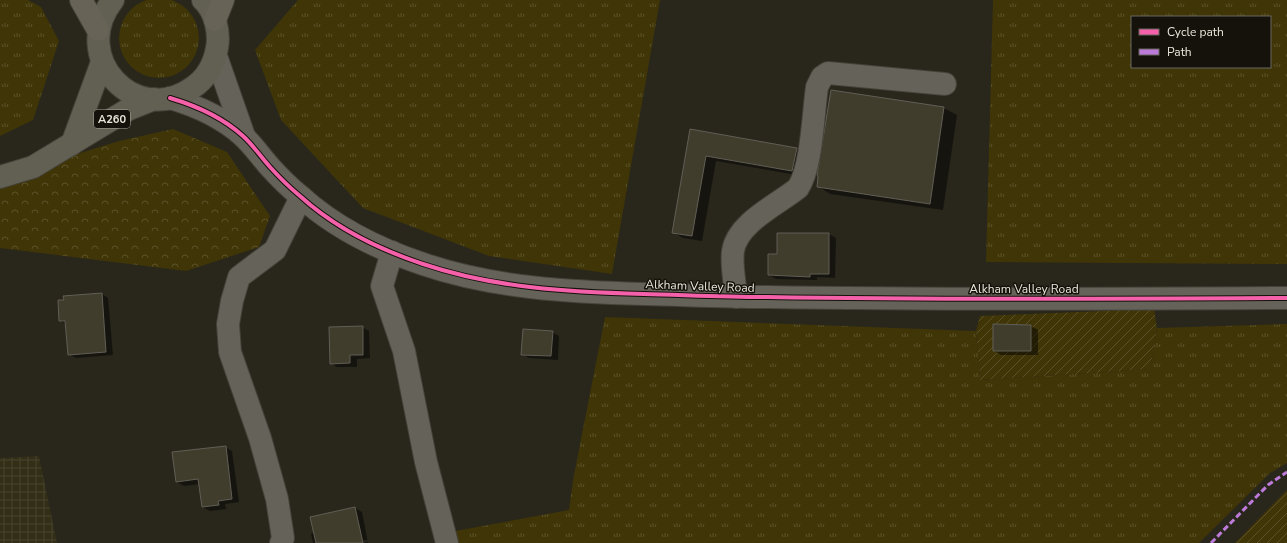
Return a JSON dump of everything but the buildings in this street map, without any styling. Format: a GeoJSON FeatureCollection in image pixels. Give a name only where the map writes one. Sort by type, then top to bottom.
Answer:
{"type":"FeatureCollection","features":[{"type":"Feature","properties":{"kind":"highway"},"geometry":{"type":"LineString","coordinates":[[81,0],[98,30]]}},
{"type":"Feature","properties":{"kind":"main road"},"geometry":{"type":"LineString","coordinates":[[113,0],[105,11],[98,30],[98,46],[102,62],[111,77],[123,88],[138,96],[162,99],[186,93],[199,83],[209,71],[216,56],[219,10],[203,0]]}},
{"type":"Feature","properties":{"kind":"main road","name":"A260"},"geometry":{"type":"LineString","coordinates":[[72,144],[102,62]]}},
{"type":"Feature","properties":{"kind":"main road","name":"A260"},"geometry":{"type":"LineString","coordinates":[[0,177],[33,167],[129,109],[162,99]]}},
{"type":"Feature","properties":{"kind":"street","name":"Alkham Valley Road"},"geometry":{"type":"LineString","coordinates":[[216,56],[244,136]]}},
{"type":"Feature","properties":{"kind":"street"},"geometry":{"type":"LineString","coordinates":[[736,297],[733,252],[735,243],[744,228],[798,188],[802,183],[807,162],[817,87],[822,77],[828,73],[835,73],[945,84]]}},
{"type":"Feature","properties":{"kind":"street","name":"Alkham Valley Road"},"geometry":{"type":"LineString","coordinates":[[162,99],[196,105],[213,114],[244,136],[270,167],[301,197],[337,224],[392,252],[449,272],[536,288],[576,292],[736,297],[966,300],[1287,298]]}},
{"type":"Feature","properties":{"kind":"street"},"geometry":{"type":"LineString","coordinates":[[281,543],[283,538],[277,499],[260,438],[230,352],[228,324],[232,301],[239,277],[274,250],[301,197]]}},
{"type":"Feature","properties":{"kind":"street"},"geometry":{"type":"LineString","coordinates":[[392,252],[382,286],[404,351],[426,462],[447,543]]}},
{"type":"Feature","properties":{"kind":"shaded area"},"geometry":{"type":"Polygon","coordinates":[[[39,456],[57,543],[0,543],[0,458],[39,456]]]}},
{"type":"Feature","properties":{"kind":"green space"},"geometry":{"type":"Polygon","coordinates":[[[149,-1],[169,-1],[181,4],[188,9],[193,16],[199,30],[199,46],[193,60],[188,67],[181,72],[167,78],[151,78],[137,72],[130,67],[125,60],[119,46],[119,30],[125,16],[130,9],[149,-1]]]}},
{"type":"Feature","properties":{"kind":"green space"},"geometry":{"type":"Polygon","coordinates":[[[0,0],[28,0],[41,7],[59,41],[33,120],[0,136],[0,0]]]}},
{"type":"Feature","properties":{"kind":"green space"},"geometry":{"type":"Polygon","coordinates":[[[298,0],[660,0],[612,274],[489,256],[363,208],[281,120],[255,50],[298,0]]]}},
{"type":"Feature","properties":{"kind":"green space"},"geometry":{"type":"Polygon","coordinates":[[[993,0],[1287,0],[1287,264],[986,262],[993,0]]]}},
{"type":"Feature","properties":{"kind":"green space"},"geometry":{"type":"Polygon","coordinates":[[[173,129],[227,152],[270,216],[259,247],[186,271],[0,248],[0,178],[119,141],[173,129]]]}},
{"type":"Feature","properties":{"kind":"green space"},"geometry":{"type":"Polygon","coordinates":[[[1154,309],[1157,328],[1150,369],[980,380],[976,331],[980,316],[1154,309]],[[993,324],[993,351],[1031,351],[1031,325],[993,324]]]}},
{"type":"Feature","properties":{"kind":"green space"},"geometry":{"type":"Polygon","coordinates":[[[605,317],[976,331],[980,380],[1150,369],[1157,328],[1287,324],[1287,463],[1270,473],[1199,543],[453,543],[450,532],[569,510],[573,480],[605,317]]]}},
{"type":"Feature","properties":{"kind":"green space"},"geometry":{"type":"Polygon","coordinates":[[[1287,490],[1287,543],[1235,543],[1287,490]]]}},
{"type":"Feature","properties":{"kind":"marked path"},"geometry":{"type":"LineString","coordinates":[[1211,543],[1268,485],[1287,472]]}},
{"type":"Feature","properties":{"kind":"cycle path"},"geometry":{"type":"LineString","coordinates":[[170,98],[209,113],[227,123],[247,140],[273,171],[296,193],[327,218],[357,236],[423,264],[477,279],[504,284],[588,292],[737,297],[963,299],[1287,298]]}}]}
